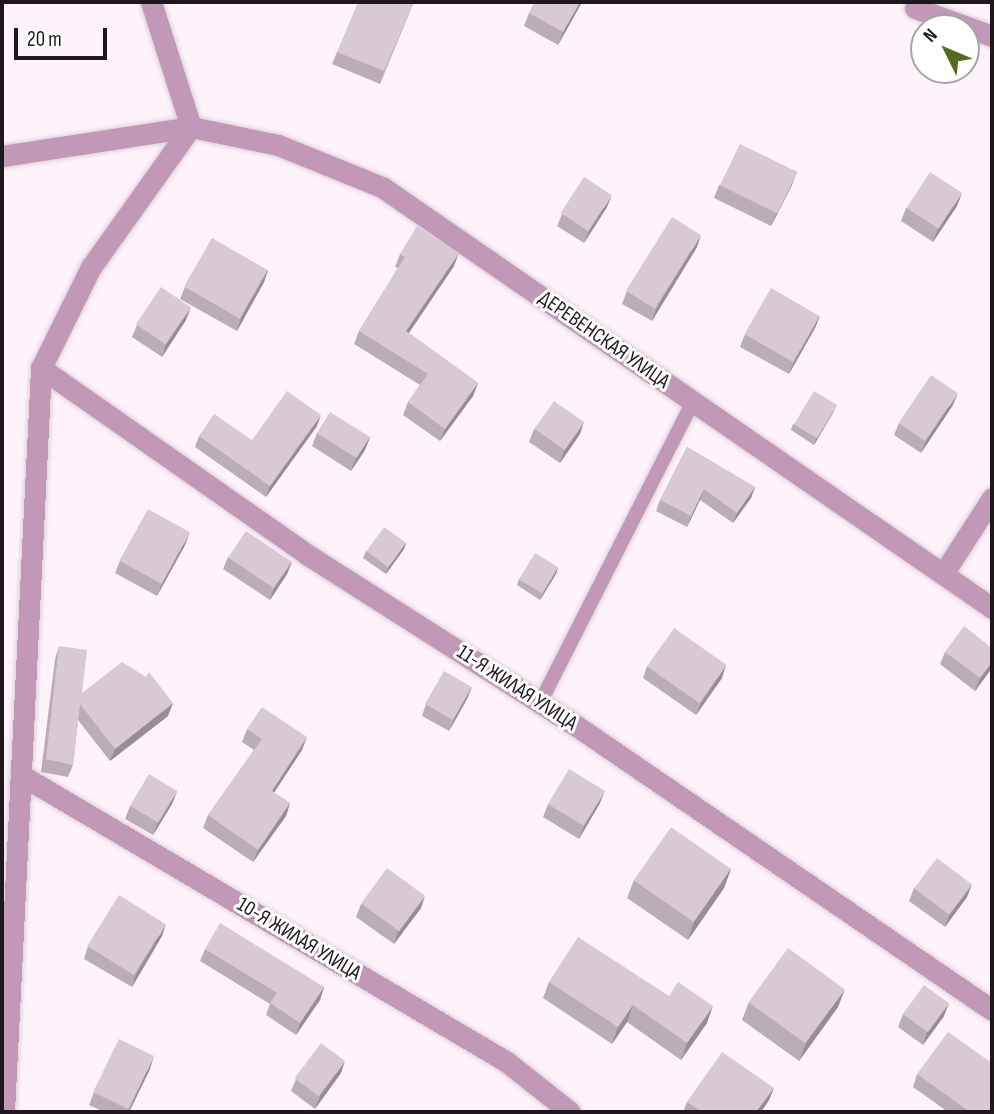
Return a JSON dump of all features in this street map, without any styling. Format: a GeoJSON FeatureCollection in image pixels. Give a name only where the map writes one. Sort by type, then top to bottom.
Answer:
{"type":"FeatureCollection","features":[{"type":"Feature","properties":{"kind":"street"},"geometry":{"type":"LineString","coordinates":[[151,2],[191,127]]}},
{"type":"Feature","properties":{"kind":"street"},"geometry":{"type":"LineString","coordinates":[[915,8],[992,36]]}},
{"type":"Feature","properties":{"kind":"street"},"geometry":{"type":"LineString","coordinates":[[2,156],[191,127]]}},
{"type":"Feature","properties":{"kind":"street"},"geometry":{"type":"LineString","coordinates":[[4,1112],[41,368],[91,267],[191,127]]}},
{"type":"Feature","properties":{"kind":"street","name":"ДЕРЕВЕНСКАЯ УЛИЦА"},"geometry":{"type":"LineString","coordinates":[[191,127],[278,145],[382,187],[992,608]]}},
{"type":"Feature","properties":{"kind":"street","name":"11-Я ЖИЛАЯ УЛИЦА"},"geometry":{"type":"LineString","coordinates":[[41,368],[307,555],[540,703],[992,1010]]}},
{"type":"Feature","properties":{"kind":"street"},"geometry":{"type":"LineString","coordinates":[[943,574],[992,498]]}},
{"type":"Feature","properties":{"kind":"street","name":"10-Я ЖИЛАЯ УЛИЦА"},"geometry":{"type":"LineString","coordinates":[[21,775],[507,1062],[570,1112]]}},
{"type":"Feature","properties":{"kind":"lane"},"geometry":{"type":"LineString","coordinates":[[540,703],[693,402]]}},
{"type":"Feature","properties":{"kind":"building"},"geometry":{"type":"Polygon","coordinates":[[[358,2],[414,2],[384,71],[337,52],[358,2]]]}},
{"type":"Feature","properties":{"kind":"building"},"geometry":{"type":"Polygon","coordinates":[[[535,2],[580,2],[563,32],[529,13],[535,2]]]}},
{"type":"Feature","properties":{"kind":"building"},"geometry":{"type":"Polygon","coordinates":[[[740,144],[798,172],[777,213],[720,185],[740,144]]]}},
{"type":"Feature","properties":{"kind":"building"},"geometry":{"type":"Polygon","coordinates":[[[930,172],[962,193],[938,229],[907,208],[930,172]]]}},
{"type":"Feature","properties":{"kind":"building"},"geometry":{"type":"Polygon","coordinates":[[[584,177],[612,195],[588,231],[561,213],[584,177]]]}},
{"type":"Feature","properties":{"kind":"building"},"geometry":{"type":"Polygon","coordinates":[[[672,217],[701,235],[655,309],[626,291],[672,217]]]}},
{"type":"Feature","properties":{"kind":"building"},"geometry":{"type":"Polygon","coordinates":[[[417,226],[459,253],[406,331],[478,383],[445,429],[408,402],[428,374],[359,331],[405,257],[400,254],[417,226]]]}},
{"type":"Feature","properties":{"kind":"building"},"geometry":{"type":"Polygon","coordinates":[[[212,238],[267,270],[239,318],[184,286],[212,238]]]}},
{"type":"Feature","properties":{"kind":"building"},"geometry":{"type":"Polygon","coordinates":[[[161,287],[191,307],[166,344],[136,324],[161,287]]]}},
{"type":"Feature","properties":{"kind":"building"},"geometry":{"type":"Polygon","coordinates":[[[771,288],[819,316],[793,362],[744,334],[771,288]]]}},
{"type":"Feature","properties":{"kind":"building"},"geometry":{"type":"Polygon","coordinates":[[[931,375],[958,393],[925,441],[899,423],[931,375]]]}},
{"type":"Feature","properties":{"kind":"building"},"geometry":{"type":"Polygon","coordinates":[[[287,391],[321,415],[270,486],[199,436],[214,414],[252,440],[287,391]]]}},
{"type":"Feature","properties":{"kind":"building"},"geometry":{"type":"Polygon","coordinates":[[[814,391],[837,405],[817,438],[794,424],[814,391]]]}},
{"type":"Feature","properties":{"kind":"building"},"geometry":{"type":"Polygon","coordinates":[[[554,401],[584,422],[565,450],[534,429],[554,401]]]}},
{"type":"Feature","properties":{"kind":"building"},"geometry":{"type":"Polygon","coordinates":[[[330,412],[370,437],[357,458],[317,433],[330,412]]]}},
{"type":"Feature","properties":{"kind":"building"},"geometry":{"type":"Polygon","coordinates":[[[687,447],[755,487],[737,513],[704,489],[691,516],[660,500],[687,447]]]}},
{"type":"Feature","properties":{"kind":"building"},"geometry":{"type":"Polygon","coordinates":[[[148,509],[190,532],[161,584],[119,561],[148,509]]]}},
{"type":"Feature","properties":{"kind":"building"},"geometry":{"type":"Polygon","coordinates":[[[384,527],[406,543],[388,567],[366,551],[384,527]]]}},
{"type":"Feature","properties":{"kind":"building"},"geometry":{"type":"Polygon","coordinates":[[[246,531],[292,562],[274,588],[228,558],[246,531]]]}},
{"type":"Feature","properties":{"kind":"building"},"geometry":{"type":"Polygon","coordinates":[[[535,553],[558,567],[542,593],[519,580],[535,553]]]}},
{"type":"Feature","properties":{"kind":"building"},"geometry":{"type":"Polygon","coordinates":[[[964,626],[992,648],[992,662],[980,678],[945,652],[964,626]]]}},
{"type":"Feature","properties":{"kind":"building"},"geometry":{"type":"Polygon","coordinates":[[[674,628],[726,665],[699,703],[647,667],[674,628]]]}},
{"type":"Feature","properties":{"kind":"building"},"geometry":{"type":"Polygon","coordinates":[[[59,646],[87,650],[82,693],[122,662],[146,677],[149,672],[173,703],[115,749],[80,704],[73,765],[46,759],[59,646]]]}},
{"type":"Feature","properties":{"kind":"building"},"geometry":{"type":"Polygon","coordinates":[[[444,671],[472,687],[453,720],[425,704],[444,671]]]}},
{"type":"Feature","properties":{"kind":"building"},"geometry":{"type":"Polygon","coordinates":[[[262,707],[307,737],[272,791],[290,803],[258,850],[208,815],[262,739],[247,729],[262,707]]]}},
{"type":"Feature","properties":{"kind":"building"},"geometry":{"type":"Polygon","coordinates":[[[569,769],[605,791],[584,826],[548,804],[569,769]]]}},
{"type":"Feature","properties":{"kind":"building"},"geometry":{"type":"Polygon","coordinates":[[[149,774],[177,791],[158,823],[130,806],[149,774]]]}},
{"type":"Feature","properties":{"kind":"building"},"geometry":{"type":"Polygon","coordinates":[[[671,827],[731,869],[694,922],[634,880],[671,827]]]}},
{"type":"Feature","properties":{"kind":"building"},"geometry":{"type":"Polygon","coordinates":[[[937,858],[972,884],[949,915],[914,888],[937,858]]]}},
{"type":"Feature","properties":{"kind":"building"},"geometry":{"type":"Polygon","coordinates":[[[387,868],[425,896],[399,931],[361,904],[387,868]]]}},
{"type":"Feature","properties":{"kind":"building"},"geometry":{"type":"Polygon","coordinates":[[[119,895],[166,924],[134,975],[87,946],[119,895]]]}},
{"type":"Feature","properties":{"kind":"building"},"geometry":{"type":"Polygon","coordinates":[[[220,923],[324,987],[300,1023],[270,1003],[277,993],[205,949],[220,923]]]}},
{"type":"Feature","properties":{"kind":"building"},"geometry":{"type":"Polygon","coordinates":[[[578,937],[669,996],[678,982],[713,1006],[687,1043],[633,1005],[618,1027],[549,982],[578,937]]]}},
{"type":"Feature","properties":{"kind":"building"},"geometry":{"type":"Polygon","coordinates":[[[788,948],[845,989],[805,1043],[749,1002],[788,948]]]}},
{"type":"Feature","properties":{"kind":"building"},"geometry":{"type":"Polygon","coordinates":[[[924,985],[949,1003],[928,1032],[903,1014],[924,985]]]}},
{"type":"Feature","properties":{"kind":"building"},"geometry":{"type":"Polygon","coordinates":[[[948,1032],[992,1063],[992,1112],[970,1112],[917,1074],[948,1032]]]}},
{"type":"Feature","properties":{"kind":"building"},"geometry":{"type":"Polygon","coordinates":[[[119,1039],[154,1056],[128,1109],[93,1092],[119,1039]]]}},
{"type":"Feature","properties":{"kind":"building"},"geometry":{"type":"Polygon","coordinates":[[[321,1043],[345,1061],[318,1096],[295,1078],[321,1043]]]}},
{"type":"Feature","properties":{"kind":"building"},"geometry":{"type":"Polygon","coordinates":[[[722,1052],[774,1088],[756,1112],[702,1112],[687,1102],[722,1052]]]}}]}
